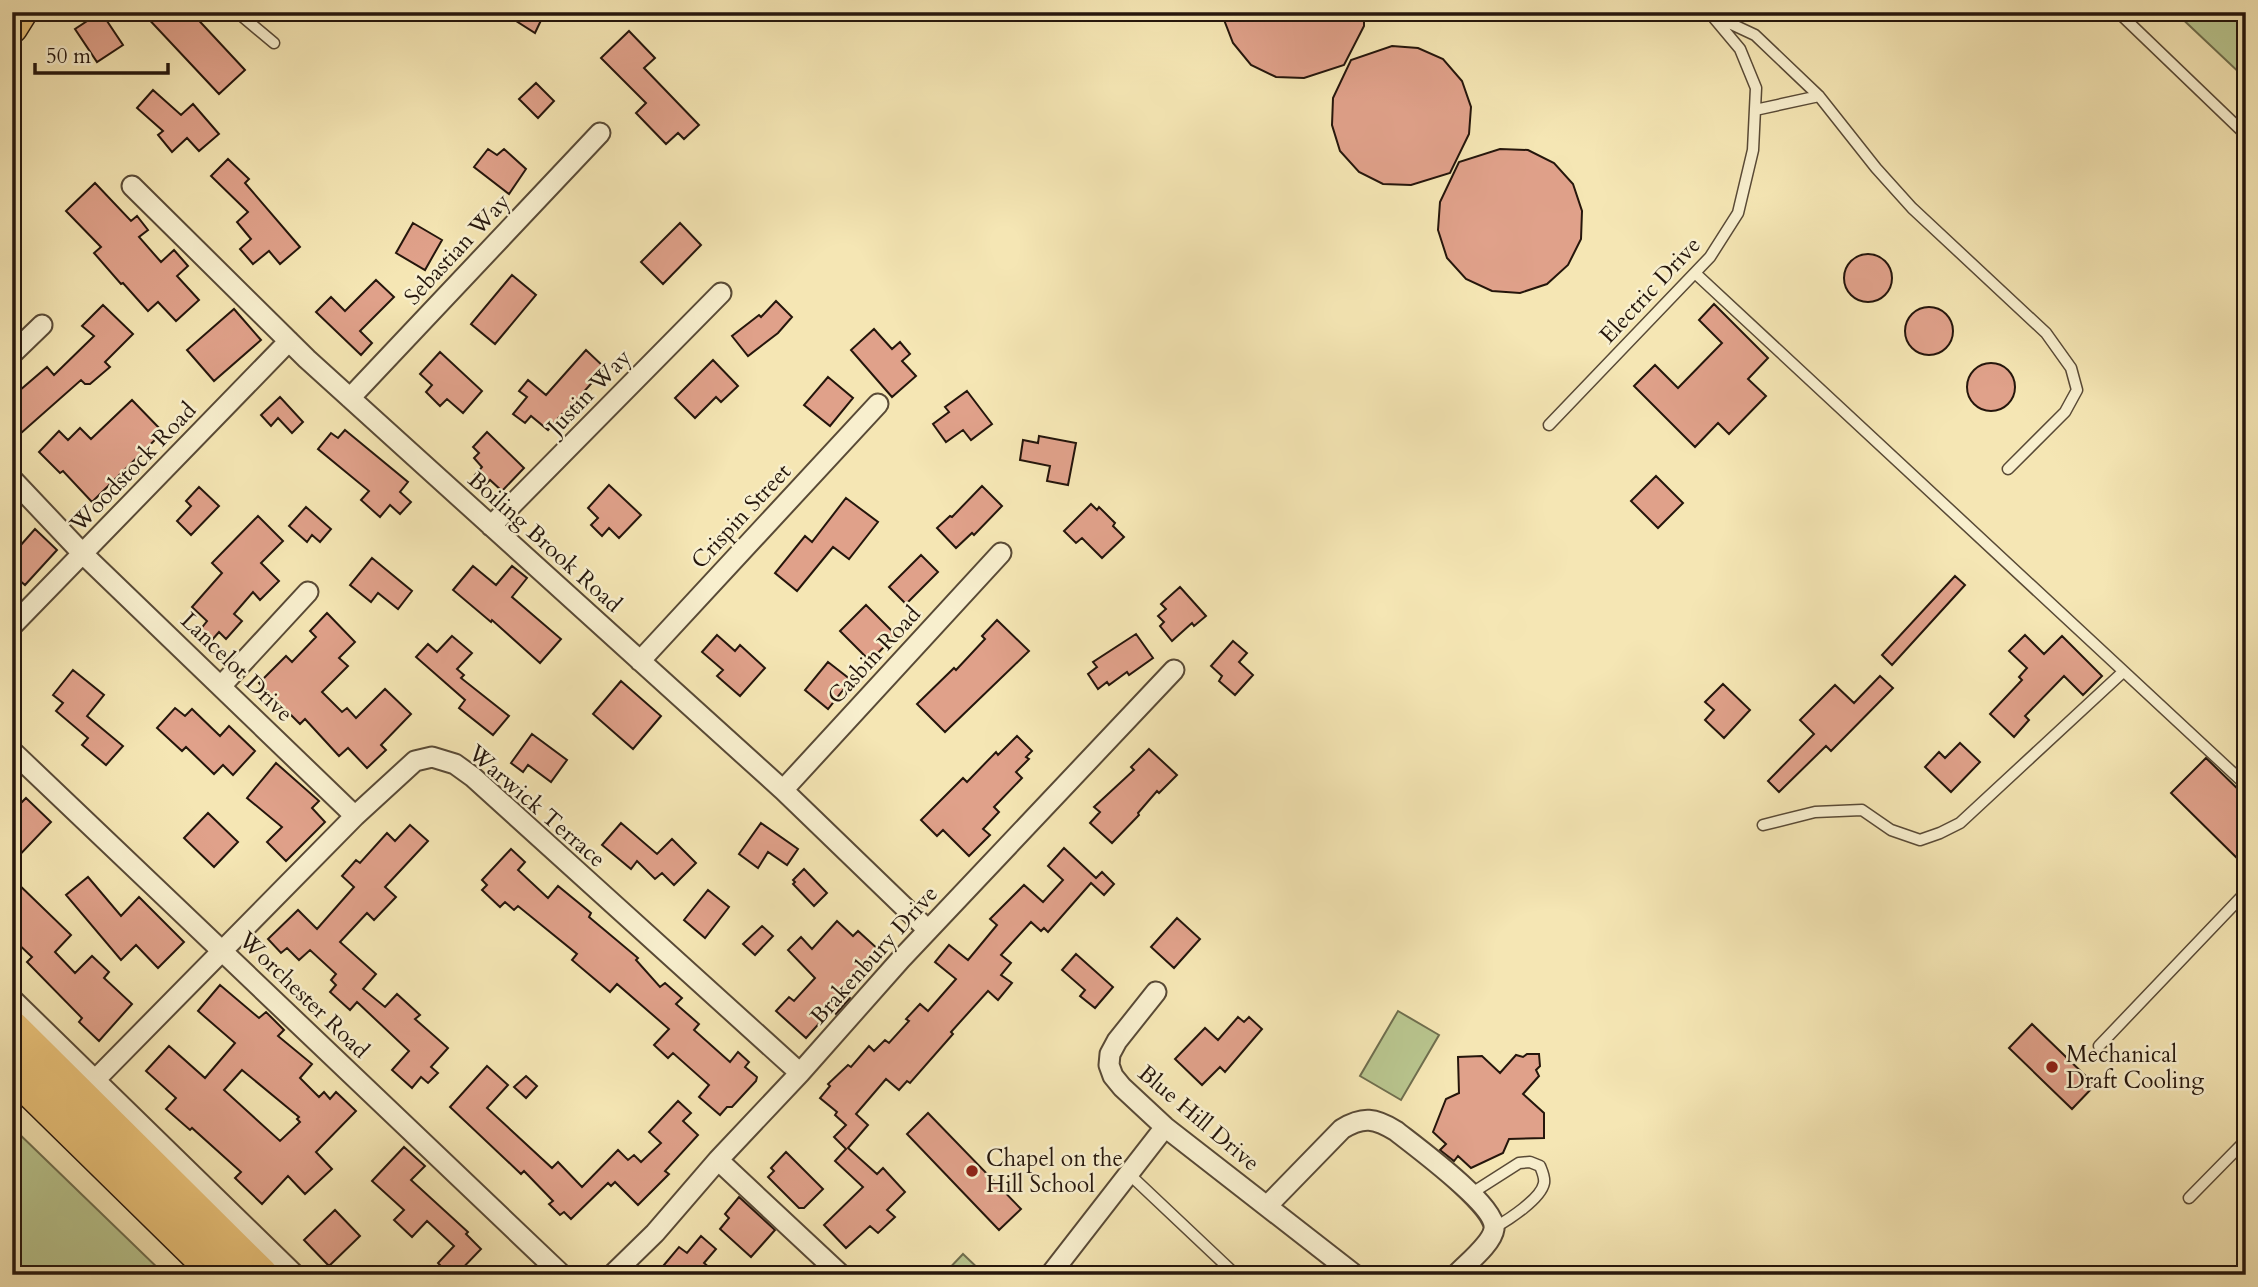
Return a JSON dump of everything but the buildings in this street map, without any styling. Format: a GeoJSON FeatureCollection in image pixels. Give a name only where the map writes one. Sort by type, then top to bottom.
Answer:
{"type":"FeatureCollection","features":[{"type":"Feature","properties":{"kind":"highway"},"geometry":{"type":"LineString","coordinates":[[12,1029],[260,1275]]}},
{"type":"Feature","properties":{"kind":"highway"},"geometry":{"type":"LineString","coordinates":[[12,1071],[220,1275]]}},
{"type":"Feature","properties":{"kind":"main road"},"geometry":{"type":"LineString","coordinates":[[12,28],[22,12]]}},
{"type":"Feature","properties":{"kind":"street","name":"Sebastian Way"},"geometry":{"type":"LineString","coordinates":[[350,398],[600,133]]}},
{"type":"Feature","properties":{"kind":"street","name":"Boiling Brook Road"},"geometry":{"type":"LineString","coordinates":[[132,186],[289,341],[783,790],[928,930]]}},
{"type":"Feature","properties":{"kind":"street","name":"Justin Way"},"geometry":{"type":"LineString","coordinates":[[491,526],[721,293]]}},
{"type":"Feature","properties":{"kind":"street"},"geometry":{"type":"LineString","coordinates":[[12,354],[42,324]]}},
{"type":"Feature","properties":{"kind":"street","name":"Woodstock Road"},"geometry":{"type":"LineString","coordinates":[[12,626],[289,341]]}},
{"type":"Feature","properties":{"kind":"street","name":"Crispin Street"},"geometry":{"type":"LineString","coordinates":[[640,661],[878,404]]}},
{"type":"Feature","properties":{"kind":"street","name":"Lancelot Drive"},"geometry":{"type":"LineString","coordinates":[[12,479],[83,554],[355,816]]}},
{"type":"Feature","properties":{"kind":"street","name":"Casbin Road"},"geometry":{"type":"LineString","coordinates":[[783,790],[1001,553]]}},
{"type":"Feature","properties":{"kind":"street"},"geometry":{"type":"LineString","coordinates":[[222,685],[308,592]]}},
{"type":"Feature","properties":{"kind":"street","name":"Brakenbury Drive"},"geometry":{"type":"LineString","coordinates":[[612,1275],[655,1233],[928,930],[1174,670]]}},
{"type":"Feature","properties":{"kind":"street","name":"Worchester Road"},"geometry":{"type":"LineString","coordinates":[[12,751],[562,1275]]}},
{"type":"Feature","properties":{"kind":"street","name":"Warwick Terrace"},"geometry":{"type":"LineString","coordinates":[[95,1080],[355,816],[415,761],[432,757],[455,764],[473,777],[800,1073]]}},
{"type":"Feature","properties":{"kind":"street","name":"Blue Hill Drive"},"geometry":{"type":"LineString","coordinates":[[1156,992],[1117,1041],[1110,1054],[1109,1065],[1113,1076],[1165,1127],[1355,1275]]}},
{"type":"Feature","properties":{"kind":"street"},"geometry":{"type":"LineString","coordinates":[[12,999],[295,1275]]}},
{"type":"Feature","properties":{"kind":"street"},"geometry":{"type":"LineString","coordinates":[[1266,1206],[1342,1129],[1355,1121],[1369,1119],[1384,1123],[1472,1193],[1492,1217],[1494,1228],[1485,1246],[1456,1275]]}},
{"type":"Feature","properties":{"kind":"street"},"geometry":{"type":"LineString","coordinates":[[1050,1275],[1165,1127]]}},
{"type":"Feature","properties":{"kind":"street"},"geometry":{"type":"LineString","coordinates":[[718,1160],[841,1275]]}},
{"type":"Feature","properties":{"kind":"lane"},"geometry":{"type":"LineString","coordinates":[[237,12],[274,43]]}},
{"type":"Feature","properties":{"kind":"lane"},"geometry":{"type":"LineString","coordinates":[[2118,12],[2246,135]]}},
{"type":"Feature","properties":{"kind":"lane"},"geometry":{"type":"LineString","coordinates":[[1709,13],[1755,34],[1819,96],[1876,168],[1912,208],[2046,333],[2071,368],[2077,390],[2065,412],[2008,469]]}},
{"type":"Feature","properties":{"kind":"lane","name":"Electric Drive"},"geometry":{"type":"LineString","coordinates":[[1549,425],[1710,257],[1738,213],[1753,150],[1756,88],[1741,48],[1709,13]]}},
{"type":"Feature","properties":{"kind":"lane"},"geometry":{"type":"LineString","coordinates":[[1755,110],[1819,96]]}},
{"type":"Feature","properties":{"kind":"lane"},"geometry":{"type":"LineString","coordinates":[[1695,273],[2246,785]]}},
{"type":"Feature","properties":{"kind":"lane"},"geometry":{"type":"LineString","coordinates":[[1763,825],[1815,813],[1862,810],[1891,830],[1920,840],[1940,833],[1960,823],[2123,672]]}},
{"type":"Feature","properties":{"kind":"lane"},"geometry":{"type":"LineString","coordinates":[[2099,1046],[2246,892]]}},
{"type":"Feature","properties":{"kind":"lane"},"geometry":{"type":"LineString","coordinates":[[2189,1198],[2246,1140]]}},
{"type":"Feature","properties":{"kind":"lane"},"geometry":{"type":"LineString","coordinates":[[1472,1193],[1518,1164],[1530,1162],[1540,1166],[1544,1184],[1536,1196],[1515,1215],[1494,1228]]}},
{"type":"Feature","properties":{"kind":"lane"},"geometry":{"type":"LineString","coordinates":[[1128,1173],[1236,1275]]}},
{"type":"Feature","properties":{"kind":"green space"},"geometry":{"type":"Polygon","coordinates":[[[2175,12],[2246,12],[2246,79],[2175,12]]]}},
{"type":"Feature","properties":{"kind":"green space"},"geometry":{"type":"Polygon","coordinates":[[[1398,1011],[1439,1035],[1401,1100],[1360,1076],[1398,1011]]]}},
{"type":"Feature","properties":{"kind":"green space"},"geometry":{"type":"Polygon","coordinates":[[[12,1127],[165,1275],[12,1275],[12,1127]]]}},
{"type":"Feature","properties":{"kind":"green space"},"geometry":{"type":"Polygon","coordinates":[[[963,1254],[985,1275],[943,1275],[963,1254]]]}},
{"type":"Feature","properties":{"kind":"place","name":"Mechanical Draft Cooling"},"geometry":{"type":"Point","coordinates":[2052,1067]}},
{"type":"Feature","properties":{"kind":"place","name":"Chapel on the Hill School"},"geometry":{"type":"Point","coordinates":[972,1171]}}]}
